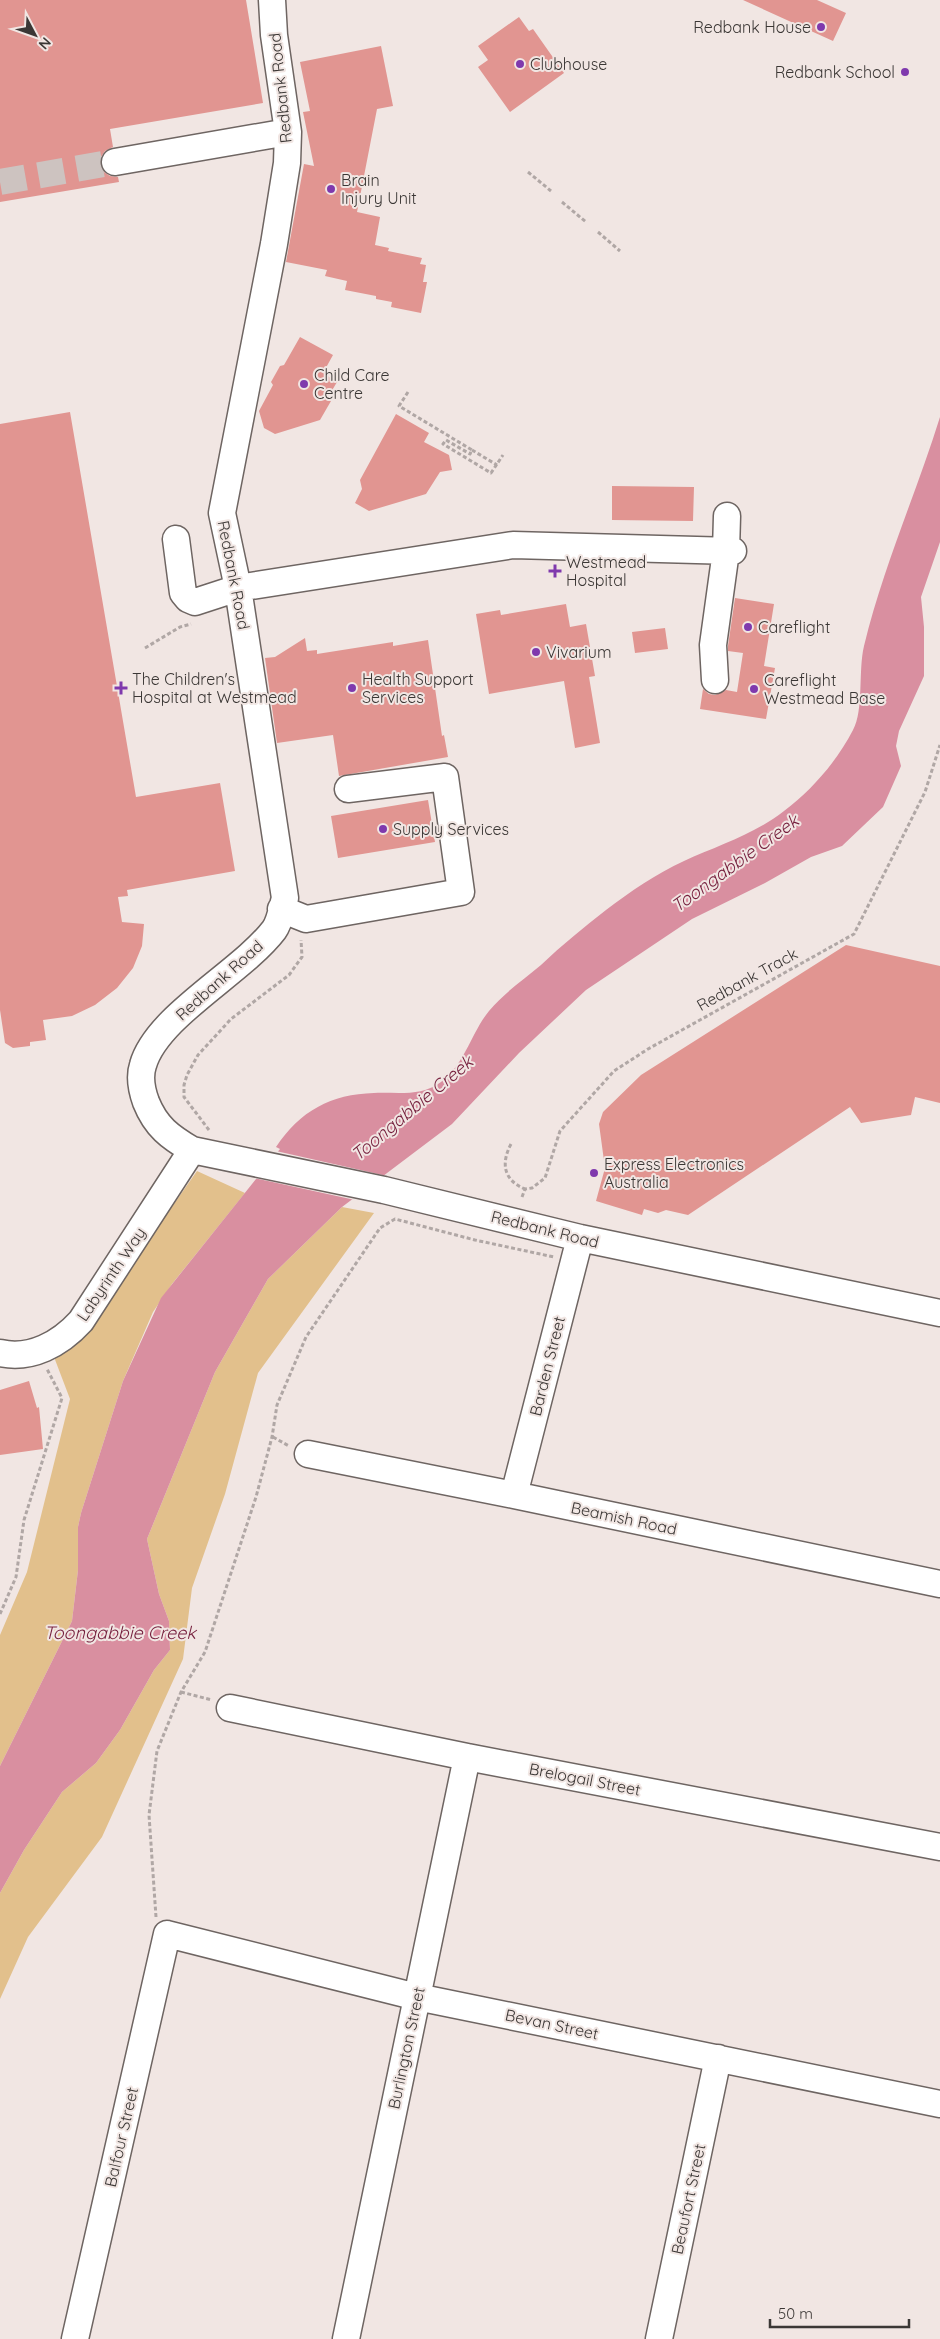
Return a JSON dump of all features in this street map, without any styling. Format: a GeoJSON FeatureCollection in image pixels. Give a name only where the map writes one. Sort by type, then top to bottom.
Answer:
{"type":"FeatureCollection","features":[{"type":"Feature","properties":{"kind":"street","name":"Redbank Road"},"geometry":{"type":"LineString","coordinates":[[272,0],[274,35],[288,132],[287,164],[272,309],[222,513],[238,588],[285,898],[275,928],[253,953],[184,1010],[158,1036],[142,1065],[141,1090],[149,1110],[166,1135],[192,1150],[384,1190],[580,1238],[940,1313]]}},
{"type":"Feature","properties":{"kind":"street"},"geometry":{"type":"LineString","coordinates":[[115,162],[288,132]]}},
{"type":"Feature","properties":{"kind":"street"},"geometry":{"type":"LineString","coordinates":[[715,680],[712,645],[729,551],[727,516]]}},
{"type":"Feature","properties":{"kind":"street"},"geometry":{"type":"LineString","coordinates":[[176,539],[180,585],[188,599],[195,602],[238,588],[513,545],[729,551]]}},
{"type":"Feature","properties":{"kind":"street"},"geometry":{"type":"LineString","coordinates":[[281,910],[306,919],[460,892],[445,777],[348,789]]}},
{"type":"Feature","properties":{"kind":"street","name":"Labyrinth Way"},"geometry":{"type":"LineString","coordinates":[[0,1353],[11,1356],[39,1351],[56,1343],[81,1322],[192,1150]]}},
{"type":"Feature","properties":{"kind":"street","name":"Barden Street"},"geometry":{"type":"LineString","coordinates":[[514,1495],[580,1238]]}},
{"type":"Feature","properties":{"kind":"street","name":"Beamish Road"},"geometry":{"type":"LineString","coordinates":[[308,1454],[940,1584]]}},
{"type":"Feature","properties":{"kind":"street","name":"Brelogail Street"},"geometry":{"type":"LineString","coordinates":[[230,1708],[468,1757],[940,1847]]}},
{"type":"Feature","properties":{"kind":"street","name":"Burlington Street"},"geometry":{"type":"LineString","coordinates":[[346,2339],[468,1757]]}},
{"type":"Feature","properties":{"kind":"street","name":"Bevan Street"},"geometry":{"type":"LineString","coordinates":[[167,1934],[417,1997],[940,2104]]}},
{"type":"Feature","properties":{"kind":"street","name":"Balfour Street"},"geometry":{"type":"LineString","coordinates":[[75,2339],[167,1934]]}},
{"type":"Feature","properties":{"kind":"street","name":"Beaufort Street"},"geometry":{"type":"LineString","coordinates":[[659,2339],[718,2058]]}},
{"type":"Feature","properties":{"kind":"path"},"geometry":{"type":"LineString","coordinates":[[528,172],[550,191]]}},
{"type":"Feature","properties":{"kind":"path"},"geometry":{"type":"LineString","coordinates":[[562,202],[586,222]]}},
{"type":"Feature","properties":{"kind":"path"},"geometry":{"type":"LineString","coordinates":[[598,232],[620,251]]}},
{"type":"Feature","properties":{"kind":"path"},"geometry":{"type":"LineString","coordinates":[[408,392],[399,406],[497,465]]}},
{"type":"Feature","properties":{"kind":"path"},"geometry":{"type":"LineString","coordinates":[[472,450],[470,454],[446,440],[443,444],[491,473],[503,455]]}},
{"type":"Feature","properties":{"kind":"path"},"geometry":{"type":"LineString","coordinates":[[145,648],[180,627],[198,622]]}},
{"type":"Feature","properties":{"kind":"path","name":"Redbank Track"},"geometry":{"type":"LineString","coordinates":[[525,1188],[532,1188],[545,1178],[560,1131],[589,1096],[614,1071],[657,1044],[854,934],[924,792],[940,745]]}},
{"type":"Feature","properties":{"kind":"path"},"geometry":{"type":"LineString","coordinates":[[211,1133],[184,1097],[184,1085],[187,1075],[198,1055],[230,1019],[290,975],[302,957],[301,931]]}},
{"type":"Feature","properties":{"kind":"path"},"geometry":{"type":"LineString","coordinates":[[512,1144],[507,1153],[505,1171],[508,1179],[525,1188],[522,1197]]}},
{"type":"Feature","properties":{"kind":"path"},"geometry":{"type":"LineString","coordinates":[[167,1934],[156,1920],[149,1815],[157,1751],[181,1692],[204,1652],[256,1497],[272,1437],[277,1405],[303,1346],[336,1291],[380,1228],[395,1219],[557,1257]]}},
{"type":"Feature","properties":{"kind":"path"},"geometry":{"type":"LineString","coordinates":[[0,1614],[16,1577],[24,1520],[62,1398],[53,1378],[40,1359],[39,1351]]}},
{"type":"Feature","properties":{"kind":"path"},"geometry":{"type":"LineString","coordinates":[[181,1692],[213,1700],[230,1708]]}},
{"type":"Feature","properties":{"kind":"shaded area"},"geometry":{"type":"Polygon","coordinates":[[[197,1171],[245,1193],[172,1284],[153,1312],[123,1381],[78,1527],[78,1570],[72,1621],[0,1766],[0,1635],[27,1572],[70,1399],[54,1357],[80,1338],[197,1171]]]}},
{"type":"Feature","properties":{"kind":"shaded area"},"geometry":{"type":"Polygon","coordinates":[[[342,1207],[374,1213],[258,1373],[225,1494],[192,1588],[183,1659],[102,1837],[28,1937],[0,1999],[0,1893],[24,1850],[62,1792],[96,1763],[120,1730],[154,1670],[170,1650],[169,1621],[159,1594],[147,1539],[215,1372],[268,1279],[342,1207]]]}},
{"type":"Feature","properties":{"kind":"water","name":"Toongabbie Creek"},"geometry":{"type":"Polygon","coordinates":[[[940,417],[940,542],[921,597],[924,627],[924,676],[899,731],[896,746],[901,766],[883,807],[842,846],[811,857],[765,883],[692,919],[586,990],[519,1053],[452,1124],[342,1207],[268,1279],[215,1372],[147,1539],[159,1594],[169,1621],[170,1650],[154,1670],[120,1730],[96,1763],[62,1792],[24,1850],[0,1893],[0,1766],[72,1621],[78,1570],[78,1527],[81,1513],[123,1381],[161,1298],[280,1149],[276,1147],[285,1134],[306,1114],[330,1101],[344,1097],[358,1094],[417,1092],[433,1087],[441,1082],[456,1066],[483,1020],[495,1004],[565,943],[625,896],[664,871],[736,839],[773,819],[804,794],[823,774],[847,742],[856,722],[859,712],[864,646],[890,559],[940,417]]]}},
{"type":"Feature","properties":{"kind":"pier"},"geometry":{"type":"Polygon","coordinates":[[[276,1151],[387,1176],[355,1200],[254,1178],[276,1151]]]}},
{"type":"Feature","properties":{"kind":"building"},"geometry":{"type":"Polygon","coordinates":[[[0,0],[246,0],[263,103],[110,129],[113,147],[105,151],[101,157],[100,164],[104,172],[110,176],[118,177],[119,182],[0,202],[0,0]]]}},
{"type":"Feature","properties":{"kind":"building","name":"Redbank House"},"geometry":{"type":"Polygon","coordinates":[[[743,0],[817,0],[846,13],[833,41],[743,0]]]}},
{"type":"Feature","properties":{"kind":"building","name":"Clubhouse"},"geometry":{"type":"Polygon","coordinates":[[[519,17],[529,31],[533,29],[564,73],[510,112],[478,67],[488,60],[478,46],[519,17]]]}},
{"type":"Feature","properties":{"kind":"building","name":"Brain Injury Unit"},"geometry":{"type":"Polygon","coordinates":[[[381,46],[393,106],[377,109],[357,212],[380,217],[375,245],[389,248],[388,251],[422,258],[420,264],[426,265],[423,282],[427,282],[421,313],[391,307],[392,302],[376,299],[376,296],[345,290],[347,281],[325,276],[327,270],[286,262],[304,164],[314,166],[303,112],[310,111],[300,62],[381,46]]]}},
{"type":"Feature","properties":{"kind":"building","name":"Child Care Centre"},"geometry":{"type":"Polygon","coordinates":[[[300,337],[333,355],[323,373],[337,382],[327,399],[331,401],[320,420],[275,434],[264,428],[259,411],[273,385],[271,382],[280,366],[284,365],[300,337]]]}},
{"type":"Feature","properties":{"kind":"building"},"geometry":{"type":"Polygon","coordinates":[[[70,412],[136,797],[220,783],[235,871],[127,890],[128,896],[118,897],[122,922],[144,924],[142,946],[133,968],[117,988],[95,1005],[72,1016],[43,1020],[46,1040],[30,1042],[30,1046],[13,1048],[5,1043],[0,1010],[0,424],[70,412]]]}},
{"type":"Feature","properties":{"kind":"building"},"geometry":{"type":"Polygon","coordinates":[[[396,414],[429,433],[424,442],[449,455],[452,470],[440,472],[426,494],[369,511],[355,503],[362,489],[360,480],[396,414]]]}},
{"type":"Feature","properties":{"kind":"building"},"geometry":{"type":"Polygon","coordinates":[[[612,486],[694,487],[693,521],[612,520],[612,486]]]}},
{"type":"Feature","properties":{"kind":"building"},"geometry":{"type":"Polygon","coordinates":[[[735,598],[774,604],[764,666],[775,668],[766,719],[700,709],[703,689],[709,694],[715,695],[726,690],[737,692],[743,653],[728,651],[735,598]]]}},
{"type":"Feature","properties":{"kind":"building","name":"Vivarium"},"geometry":{"type":"Polygon","coordinates":[[[566,604],[570,627],[586,624],[595,676],[589,677],[600,743],[575,748],[564,681],[489,694],[476,614],[500,610],[501,615],[566,604]]]}},
{"type":"Feature","properties":{"kind":"building"},"geometry":{"type":"Polygon","coordinates":[[[665,628],[668,649],[635,653],[632,632],[665,628]]]}},
{"type":"Feature","properties":{"kind":"building","name":"Health Support Services"},"geometry":{"type":"Polygon","coordinates":[[[305,638],[307,651],[317,650],[317,654],[393,642],[393,646],[428,640],[442,736],[444,735],[448,757],[339,776],[333,735],[277,743],[265,658],[275,657],[305,638]]]}},
{"type":"Feature","properties":{"kind":"building","name":"Supply Services"},"geometry":{"type":"Polygon","coordinates":[[[428,800],[435,842],[338,858],[331,816],[428,800]]]}},
{"type":"Feature","properties":{"kind":"building"},"geometry":{"type":"Polygon","coordinates":[[[846,945],[940,966],[940,1103],[915,1097],[911,1115],[861,1123],[850,1107],[688,1215],[666,1210],[658,1213],[644,1209],[642,1215],[596,1201],[605,1168],[599,1124],[603,1112],[641,1075],[846,945]]]}},
{"type":"Feature","properties":{"kind":"building"},"geometry":{"type":"Polygon","coordinates":[[[29,1381],[37,1408],[39,1407],[43,1449],[0,1455],[0,1390],[29,1381]]]}},
{"type":"Feature","properties":{"kind":"tunnel"},"geometry":{"type":"LineString","coordinates":[[0,182],[115,162]]}},
{"type":"Feature","properties":{"kind":"place","name":"Redbank House"},"geometry":{"type":"Point","coordinates":[821,27]}},
{"type":"Feature","properties":{"kind":"place","name":"Clubhouse"},"geometry":{"type":"Point","coordinates":[520,64]}},
{"type":"Feature","properties":{"kind":"place","name":"Redbank School"},"geometry":{"type":"Point","coordinates":[905,72]}},
{"type":"Feature","properties":{"kind":"place","name":"Brain Injury Unit"},"geometry":{"type":"Point","coordinates":[331,189]}},
{"type":"Feature","properties":{"kind":"place","name":"Child Care Centre"},"geometry":{"type":"Point","coordinates":[304,384]}},
{"type":"Feature","properties":{"kind":"place","name":"Westmead Hospital"},"geometry":{"type":"Point","coordinates":[555,571]}},
{"type":"Feature","properties":{"kind":"place","name":"Careflight"},"geometry":{"type":"Point","coordinates":[748,627]}},
{"type":"Feature","properties":{"kind":"place","name":"Vivarium"},"geometry":{"type":"Point","coordinates":[536,652]}},
{"type":"Feature","properties":{"kind":"place","name":"The Children's Hospital at Westmead"},"geometry":{"type":"Point","coordinates":[121,688]}},
{"type":"Feature","properties":{"kind":"place","name":"Health Support Services"},"geometry":{"type":"Point","coordinates":[352,688]}},
{"type":"Feature","properties":{"kind":"place","name":"Careflight Westmead Base"},"geometry":{"type":"Point","coordinates":[754,689]}},
{"type":"Feature","properties":{"kind":"place","name":"Supply Services"},"geometry":{"type":"Point","coordinates":[383,829]}},
{"type":"Feature","properties":{"kind":"place","name":"Express Electronics Australia"},"geometry":{"type":"Point","coordinates":[594,1173]}}]}
